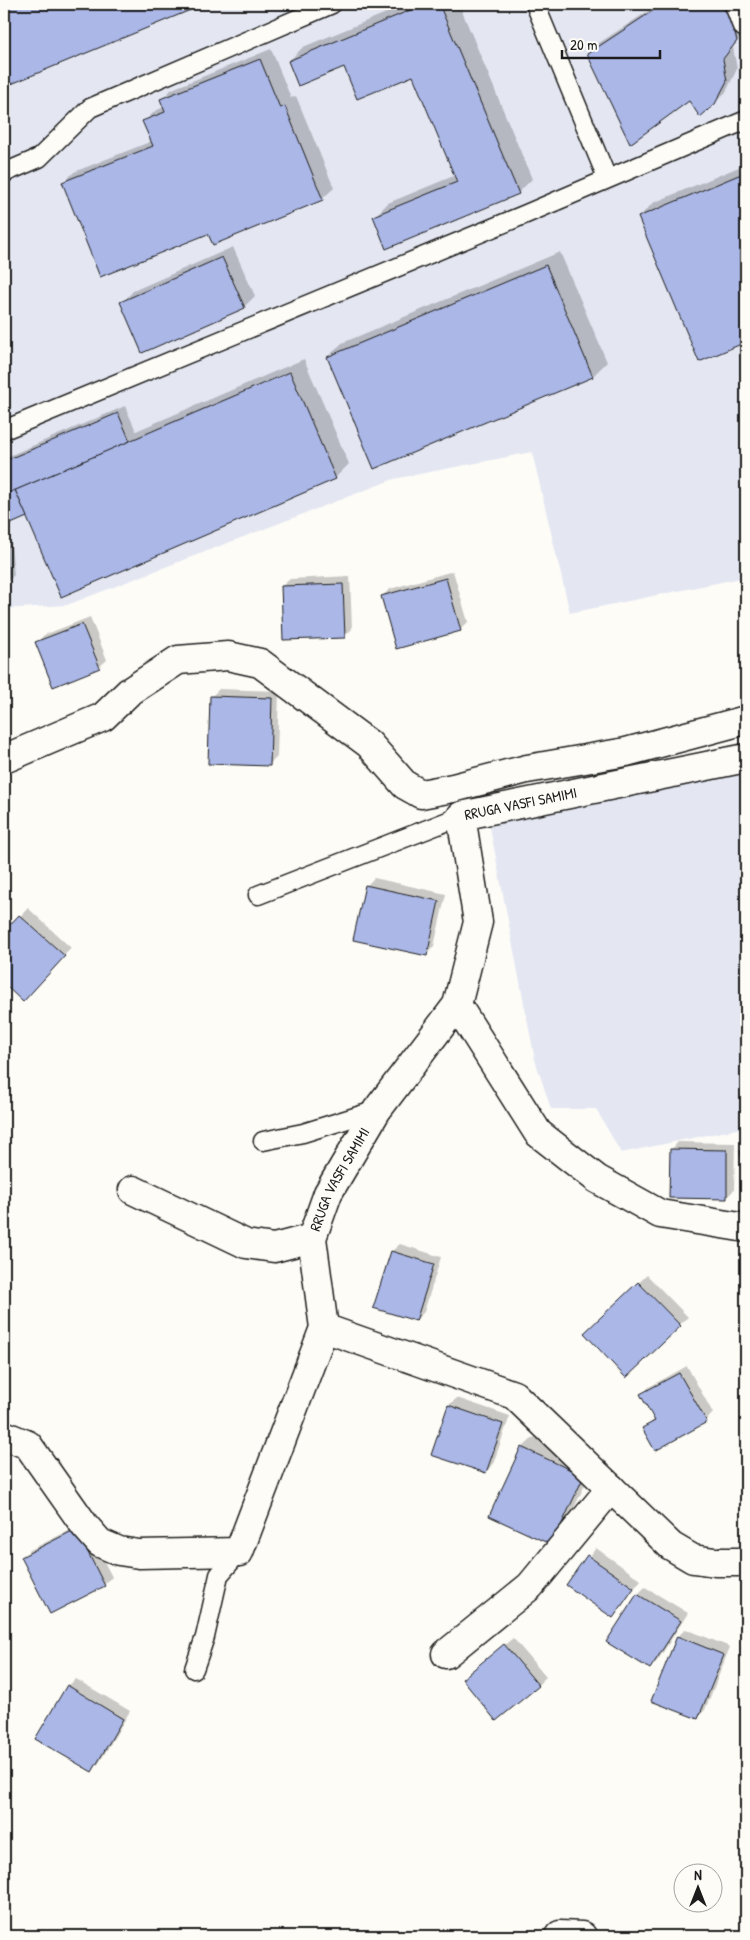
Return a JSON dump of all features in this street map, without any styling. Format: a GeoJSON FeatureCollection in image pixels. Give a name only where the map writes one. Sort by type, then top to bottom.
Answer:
{"type":"FeatureCollection","features":[{"type":"Feature","properties":{"kind":"street"},"geometry":{"type":"LineString","coordinates":[[739,4],[746,23]]}},
{"type":"Feature","properties":{"kind":"street"},"geometry":{"type":"LineString","coordinates":[[4,759],[103,717],[129,692],[178,660],[228,656],[260,664],[369,744],[405,785],[421,794],[453,788],[527,769],[626,752],[746,720]]}},
{"type":"Feature","properties":{"kind":"street","name":"RRUGA VASFI SAMIMI"},"geometry":{"type":"LineString","coordinates":[[239,1552],[324,1328],[312,1238],[328,1193],[377,1110],[457,1005],[478,922],[461,816],[746,758]]}},
{"type":"Feature","properties":{"kind":"street"},"geometry":{"type":"LineString","coordinates":[[457,1005],[538,1133],[597,1179],[660,1214],[746,1228]]}},
{"type":"Feature","properties":{"kind":"street"},"geometry":{"type":"LineString","coordinates":[[133,1190],[246,1244],[274,1248],[312,1238]]}},
{"type":"Feature","properties":{"kind":"street"},"geometry":{"type":"LineString","coordinates":[[324,1328],[514,1395],[671,1546],[693,1559],[715,1562],[746,1562]]}},
{"type":"Feature","properties":{"kind":"street"},"geometry":{"type":"LineString","coordinates":[[4,1435],[28,1445],[85,1526],[100,1543],[119,1551],[139,1554],[239,1552]]}},
{"type":"Feature","properties":{"kind":"street"},"geometry":{"type":"LineString","coordinates":[[446,1654],[530,1586],[611,1488]]}},
{"type":"Feature","properties":{"kind":"street"},"geometry":{"type":"LineString","coordinates":[[559,1936],[582,1936]]}},
{"type":"Feature","properties":{"kind":"lane"},"geometry":{"type":"LineString","coordinates":[[4,173],[40,158],[90,108],[332,4]]}},
{"type":"Feature","properties":{"kind":"lane"},"geometry":{"type":"LineString","coordinates":[[535,4],[607,178]]}},
{"type":"Feature","properties":{"kind":"lane"},"geometry":{"type":"LineString","coordinates":[[4,430],[517,218],[746,120]]}},
{"type":"Feature","properties":{"kind":"lane"},"geometry":{"type":"LineString","coordinates":[[258,895],[461,816]]}},
{"type":"Feature","properties":{"kind":"lane"},"geometry":{"type":"LineString","coordinates":[[263,1141],[303,1133],[377,1110]]}},
{"type":"Feature","properties":{"kind":"lane"},"geometry":{"type":"LineString","coordinates":[[194,1669],[205,1637],[219,1575],[239,1552]]}},
{"type":"Feature","properties":{"kind":"shaded area"},"geometry":{"type":"Polygon","coordinates":[[[4,4],[746,4],[746,577],[570,613],[532,452],[394,479],[67,605],[4,609],[4,4]]]}},
{"type":"Feature","properties":{"kind":"shaded area"},"geometry":{"type":"Polygon","coordinates":[[[746,767],[746,1127],[621,1153],[596,1109],[551,1109],[535,1060],[488,817],[746,767]]]}},
{"type":"Feature","properties":{"kind":"building"},"geometry":{"type":"Polygon","coordinates":[[[4,4],[205,4],[4,87],[4,4]]]}},
{"type":"Feature","properties":{"kind":"building"},"geometry":{"type":"Polygon","coordinates":[[[425,4],[439,4],[519,194],[386,249],[373,216],[457,182],[413,76],[357,99],[344,67],[298,86],[288,61],[425,4]]]}},
{"type":"Feature","properties":{"kind":"building"},"geometry":{"type":"Polygon","coordinates":[[[663,4],[719,4],[731,17],[737,41],[723,59],[727,81],[715,104],[700,117],[689,101],[630,144],[587,54],[663,4]]]}},
{"type":"Feature","properties":{"kind":"building"},"geometry":{"type":"Polygon","coordinates":[[[260,59],[280,108],[285,106],[323,200],[213,245],[208,234],[100,277],[62,182],[153,146],[142,121],[165,112],[160,99],[260,59]]]}},
{"type":"Feature","properties":{"kind":"building"},"geometry":{"type":"Polygon","coordinates":[[[746,172],[746,342],[699,362],[638,217],[746,172]]]}},
{"type":"Feature","properties":{"kind":"building"},"geometry":{"type":"Polygon","coordinates":[[[222,257],[245,308],[142,353],[120,302],[222,257]]]}},
{"type":"Feature","properties":{"kind":"building"},"geometry":{"type":"Polygon","coordinates":[[[546,265],[593,377],[374,469],[327,357],[546,265]]]}},
{"type":"Feature","properties":{"kind":"building"},"geometry":{"type":"Polygon","coordinates":[[[290,372],[336,479],[61,597],[15,490],[290,372]]]}},
{"type":"Feature","properties":{"kind":"building"},"geometry":{"type":"Polygon","coordinates":[[[118,413],[130,441],[4,495],[4,461],[118,413]]]}},
{"type":"Feature","properties":{"kind":"building"},"geometry":{"type":"Polygon","coordinates":[[[15,490],[27,517],[4,527],[4,495],[15,490]]]}},
{"type":"Feature","properties":{"kind":"building"},"geometry":{"type":"Polygon","coordinates":[[[446,578],[461,631],[396,649],[381,596],[446,578]]]}},
{"type":"Feature","properties":{"kind":"building"},"geometry":{"type":"Polygon","coordinates":[[[343,584],[345,638],[283,640],[281,586],[343,584]]]}},
{"type":"Feature","properties":{"kind":"building"},"geometry":{"type":"Polygon","coordinates":[[[82,624],[100,668],[53,687],[35,642],[82,624]]]}},
{"type":"Feature","properties":{"kind":"building"},"geometry":{"type":"Polygon","coordinates":[[[210,696],[272,698],[270,766],[208,764],[210,696]]]}},
{"type":"Feature","properties":{"kind":"building"},"geometry":{"type":"Polygon","coordinates":[[[365,885],[439,901],[427,956],[353,940],[365,885]]]}},
{"type":"Feature","properties":{"kind":"building"},"geometry":{"type":"Polygon","coordinates":[[[19,915],[65,956],[23,1002],[4,984],[4,931],[19,915]]]}},
{"type":"Feature","properties":{"kind":"building"},"geometry":{"type":"Polygon","coordinates":[[[670,1149],[727,1150],[727,1199],[669,1198],[670,1149]]]}},
{"type":"Feature","properties":{"kind":"building"},"geometry":{"type":"Polygon","coordinates":[[[746,1150],[746,1184],[740,1151],[746,1150]]]}},
{"type":"Feature","properties":{"kind":"building"},"geometry":{"type":"Polygon","coordinates":[[[391,1251],[434,1264],[416,1321],[373,1308],[391,1251]]]}},
{"type":"Feature","properties":{"kind":"building"},"geometry":{"type":"Polygon","coordinates":[[[638,1282],[681,1326],[626,1378],[584,1333],[638,1282]]]}},
{"type":"Feature","properties":{"kind":"building"},"geometry":{"type":"Polygon","coordinates":[[[679,1373],[707,1422],[655,1451],[642,1428],[655,1421],[640,1394],[679,1373]]]}},
{"type":"Feature","properties":{"kind":"building"},"geometry":{"type":"Polygon","coordinates":[[[448,1405],[503,1424],[486,1473],[431,1455],[448,1405]]]}},
{"type":"Feature","properties":{"kind":"building"},"geometry":{"type":"Polygon","coordinates":[[[521,1447],[584,1476],[552,1545],[489,1516],[521,1447]]]}},
{"type":"Feature","properties":{"kind":"building"},"geometry":{"type":"Polygon","coordinates":[[[76,1529],[105,1586],[50,1614],[21,1557],[76,1529]]]}},
{"type":"Feature","properties":{"kind":"building"},"geometry":{"type":"Polygon","coordinates":[[[587,1555],[634,1588],[613,1618],[566,1585],[587,1555]]]}},
{"type":"Feature","properties":{"kind":"building"},"geometry":{"type":"Polygon","coordinates":[[[637,1594],[681,1621],[650,1669],[606,1642],[637,1594]]]}},
{"type":"Feature","properties":{"kind":"building"},"geometry":{"type":"Polygon","coordinates":[[[677,1636],[724,1655],[698,1719],[651,1701],[677,1636]]]}},
{"type":"Feature","properties":{"kind":"building"},"geometry":{"type":"Polygon","coordinates":[[[504,1644],[539,1686],[496,1721],[462,1679],[504,1644]]]}},
{"type":"Feature","properties":{"kind":"building"},"geometry":{"type":"Polygon","coordinates":[[[67,1685],[123,1719],[92,1772],[35,1739],[67,1685]]]}}]}
